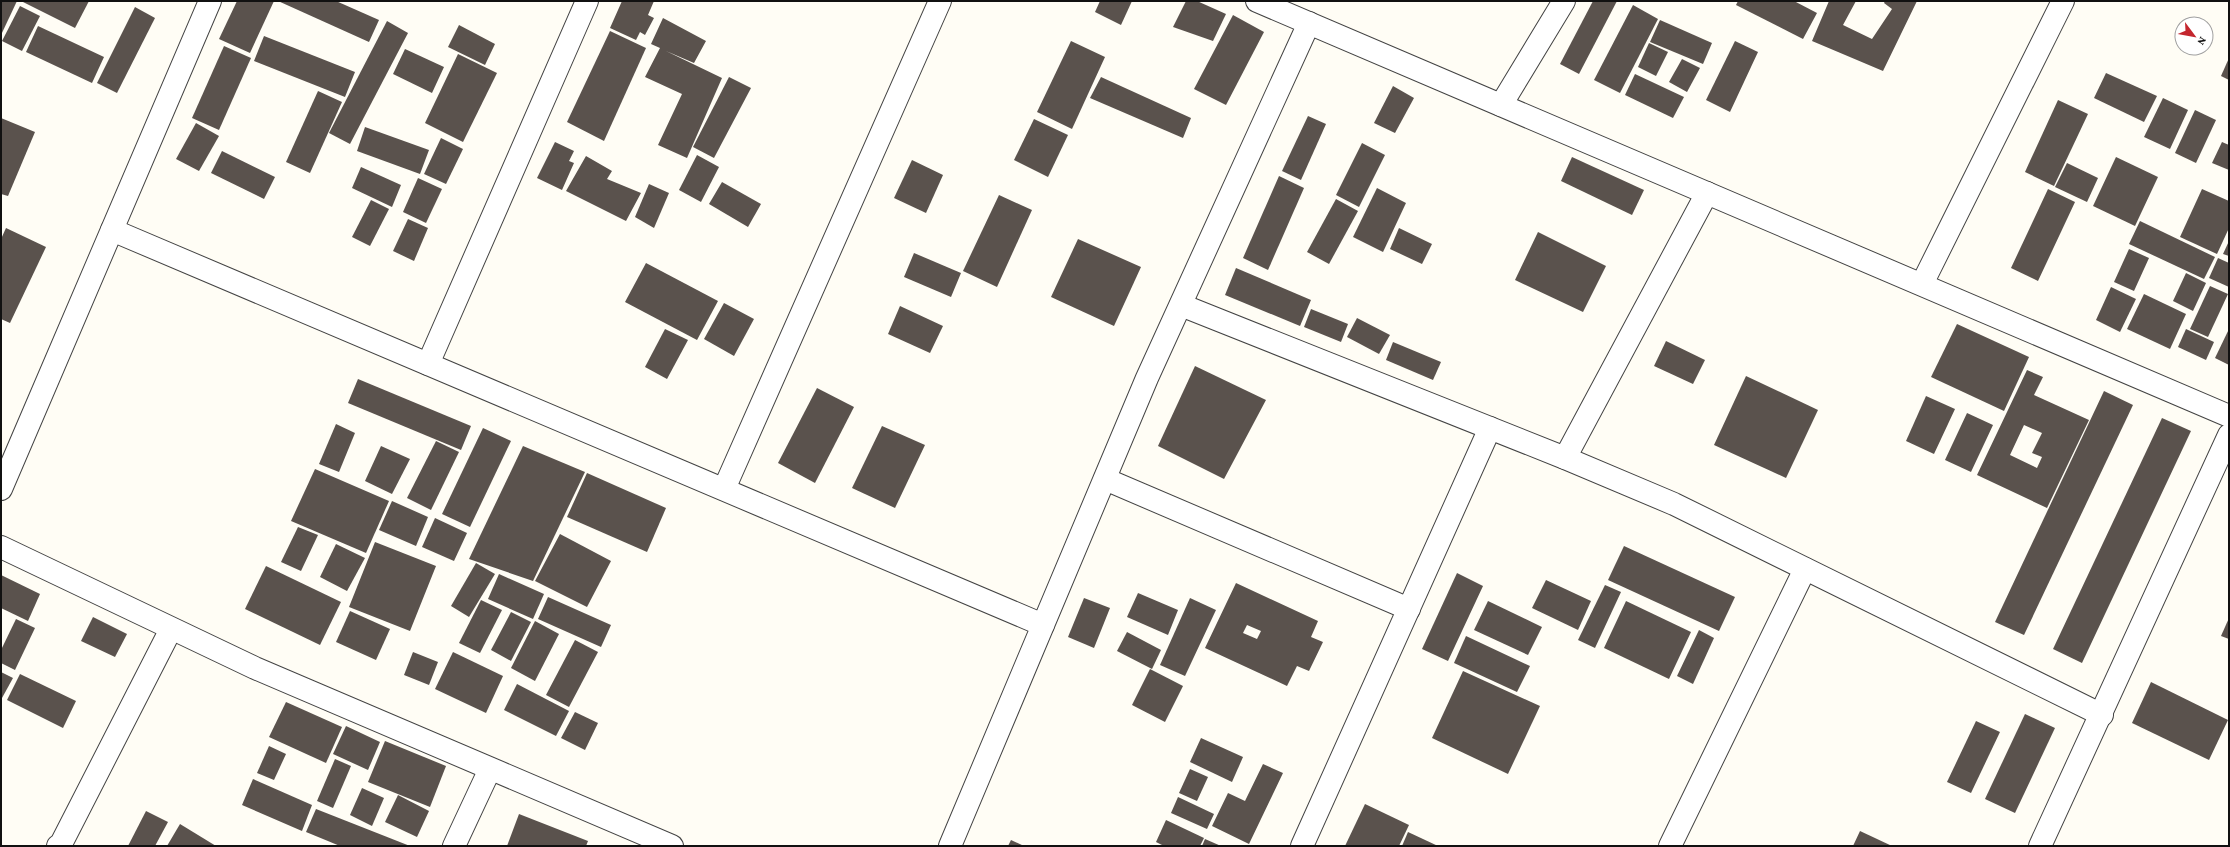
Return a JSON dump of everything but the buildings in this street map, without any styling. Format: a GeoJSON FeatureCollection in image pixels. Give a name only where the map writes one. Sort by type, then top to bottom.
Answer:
{"type":"FeatureCollection","features":[{"type":"Feature","properties":{"kind":"street"},"geometry":{"type":"LineString","coordinates":[[1,489],[210,1]]}},
{"type":"Feature","properties":{"kind":"street"},"geometry":{"type":"LineString","coordinates":[[428,364],[587,1]]}},
{"type":"Feature","properties":{"kind":"street"},"geometry":{"type":"LineString","coordinates":[[724,489],[940,1]]}},
{"type":"Feature","properties":{"kind":"street"},"geometry":{"type":"LineString","coordinates":[[1257,1],[2229,416]]}},
{"type":"Feature","properties":{"kind":"street"},"geometry":{"type":"LineString","coordinates":[[1501,105],[1564,1]]}},
{"type":"Feature","properties":{"kind":"street"},"geometry":{"type":"LineString","coordinates":[[1922,284],[2063,1]]}},
{"type":"Feature","properties":{"kind":"street"},"geometry":{"type":"LineString","coordinates":[[950,846],[1105,479],[1181,305],[1309,23]]}},
{"type":"Feature","properties":{"kind":"street"},"geometry":{"type":"LineString","coordinates":[[1565,458],[1707,193]]}},
{"type":"Feature","properties":{"kind":"street"},"geometry":{"type":"LineString","coordinates":[[112,230],[1044,625]]}},
{"type":"Feature","properties":{"kind":"street"},"geometry":{"type":"LineString","coordinates":[[1181,305],[1565,458],[1674,504],[2102,715]]}},
{"type":"Feature","properties":{"kind":"street"},"geometry":{"type":"LineString","coordinates":[[1302,846],[1490,428]]}},
{"type":"Feature","properties":{"kind":"street"},"geometry":{"type":"LineString","coordinates":[[2040,846],[2102,715],[2229,435]]}},
{"type":"Feature","properties":{"kind":"street"},"geometry":{"type":"LineString","coordinates":[[1105,479],[1408,609]]}},
{"type":"Feature","properties":{"kind":"street"},"geometry":{"type":"LineString","coordinates":[[1,547],[255,668],[672,846]]}},
{"type":"Feature","properties":{"kind":"street"},"geometry":{"type":"LineString","coordinates":[[1670,846],[1805,569]]}},
{"type":"Feature","properties":{"kind":"street"},"geometry":{"type":"LineString","coordinates":[[58,846],[61,844],[172,629]]}},
{"type":"Feature","properties":{"kind":"street"},"geometry":{"type":"LineString","coordinates":[[454,846],[490,769]]}}]}
